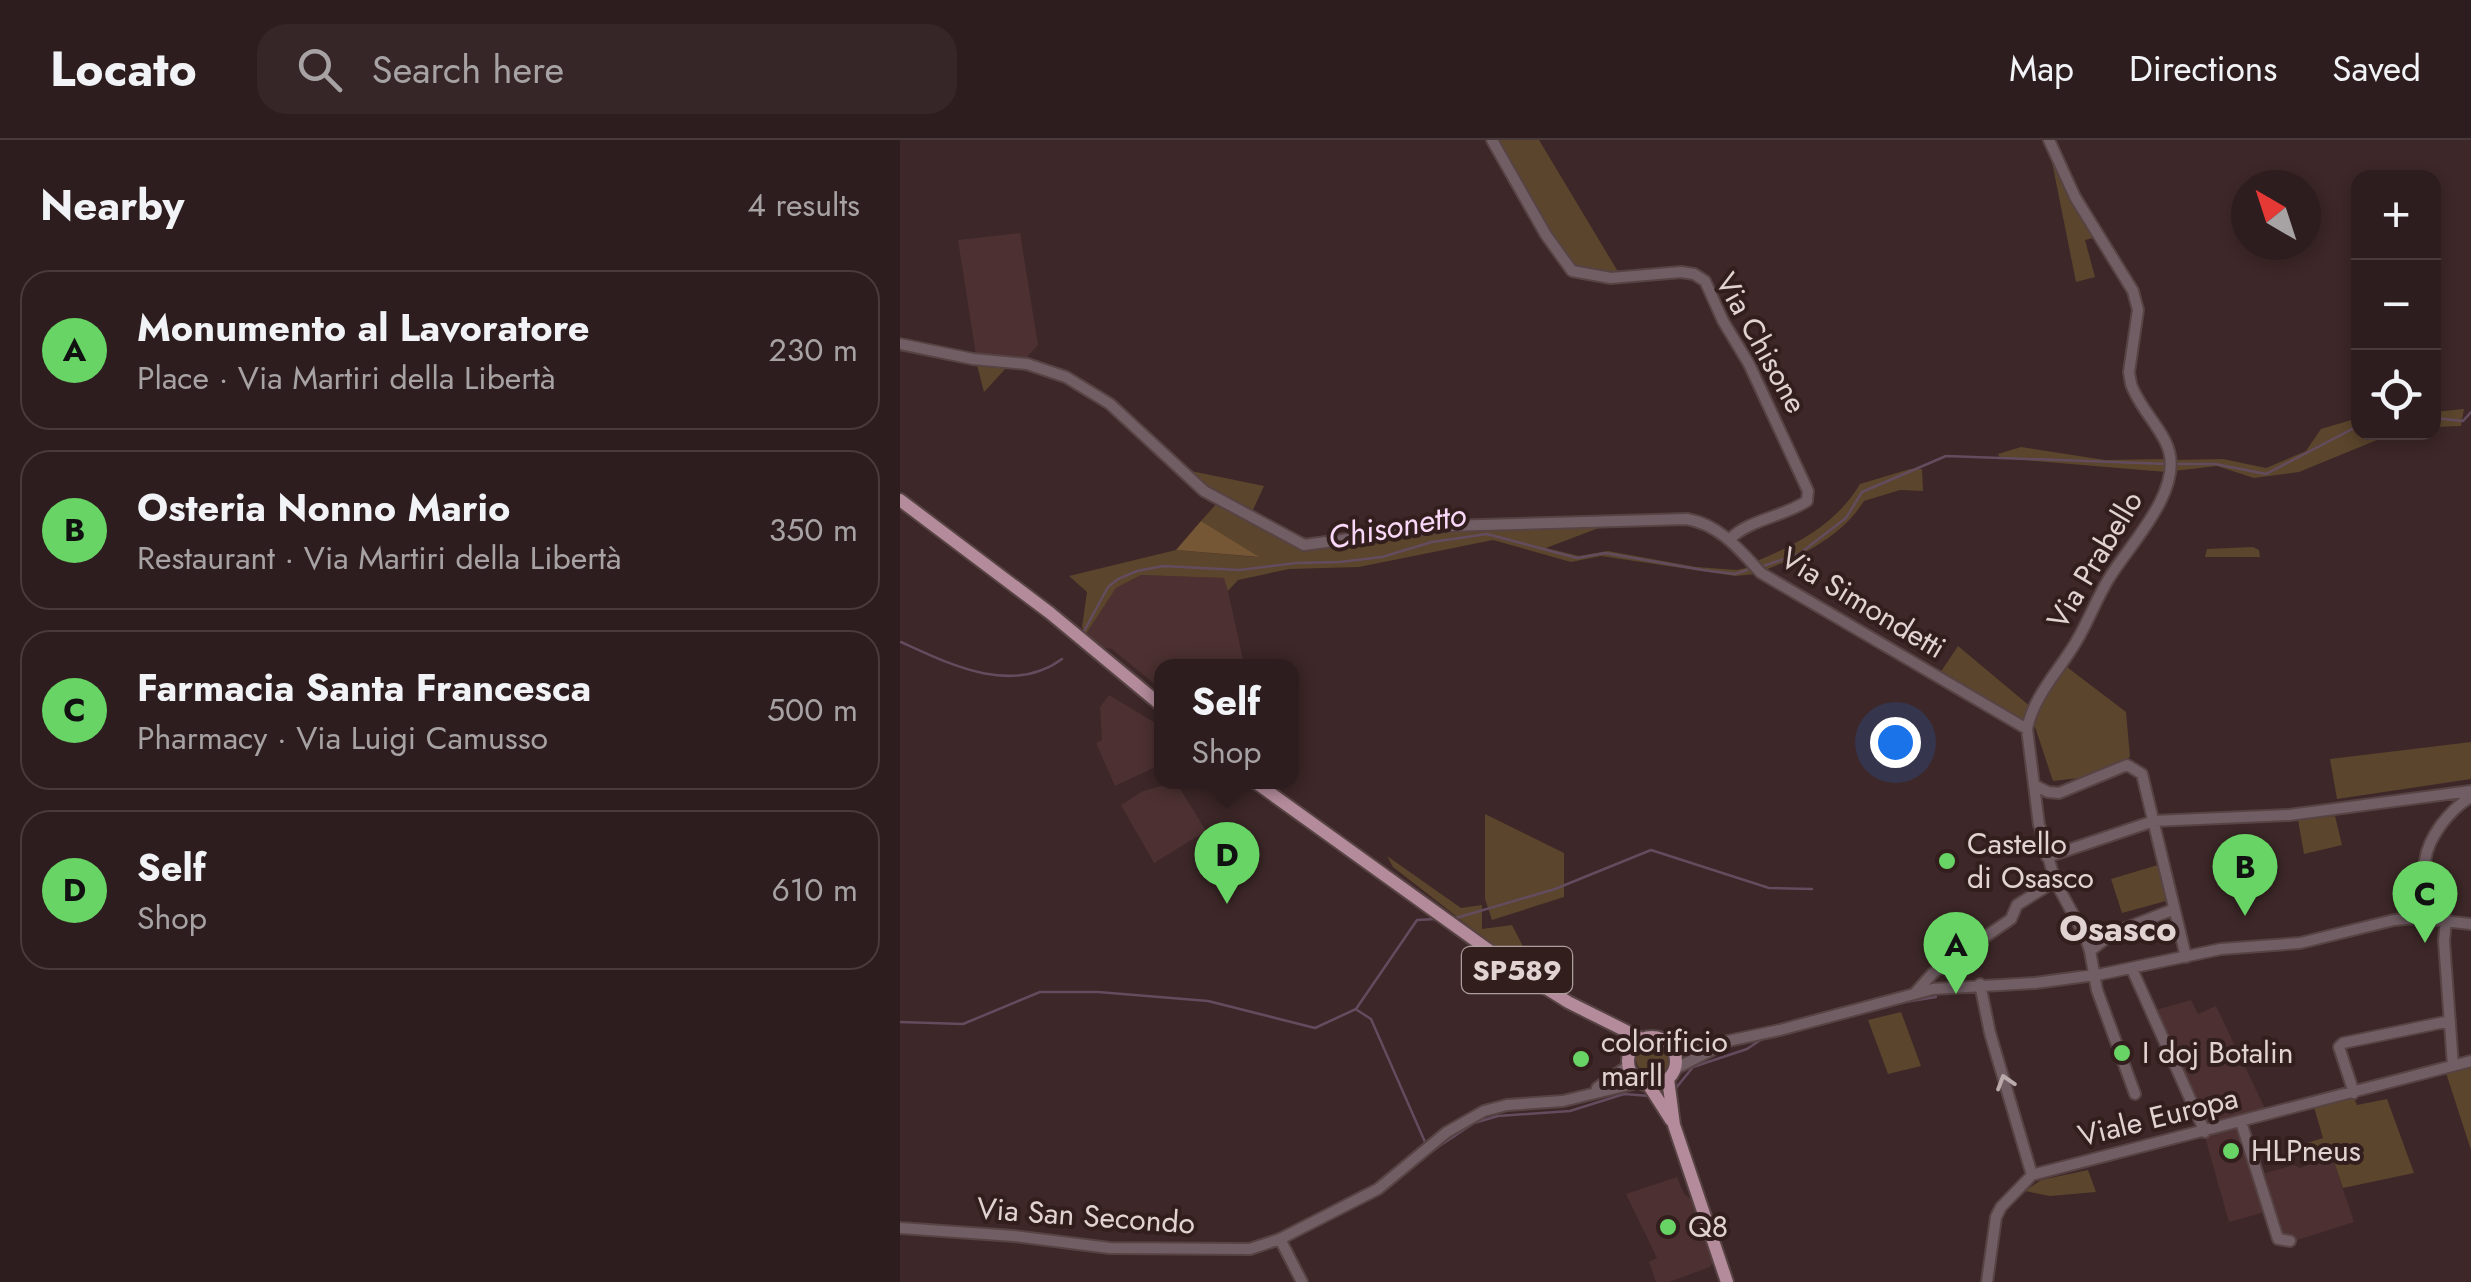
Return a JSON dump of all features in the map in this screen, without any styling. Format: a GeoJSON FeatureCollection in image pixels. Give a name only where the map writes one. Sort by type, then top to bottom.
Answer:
{"type":"FeatureCollection","features":[{"type":"Feature","properties":{"kind":"main road"},"geometry":{"type":"LineString","coordinates":[[900,500],[1154,700]]}},
{"type":"Feature","properties":{"kind":"main road"},"geometry":{"type":"LineString","coordinates":[[1026,597],[1154,707]]}},
{"type":"Feature","properties":{"kind":"main road","name":"SP589"},"geometry":{"type":"LineString","coordinates":[[1266,789],[1508,964],[1568,1002],[1642,1040],[1656,1037],[1672,1047]]}},
{"type":"Feature","properties":{"kind":"main road"},"geometry":{"type":"LineString","coordinates":[[1610,1023],[1629,1062],[1674,1125]]}},
{"type":"Feature","properties":{"kind":"main road"},"geometry":{"type":"LineString","coordinates":[[1629,1062],[1633,1048],[1642,1040]]}},
{"type":"Feature","properties":{"kind":"main road"},"geometry":{"type":"LineString","coordinates":[[1672,1047],[1674,1125],[1727,1282]]}},
{"type":"Feature","properties":{"kind":"main road","name":"SP589"},"geometry":{"type":"LineString","coordinates":[[1644,1083],[1671,1074]]}},
{"type":"Feature","properties":{"kind":"street","name":"Via Chisone"},"geometry":{"type":"LineString","coordinates":[[1492,140],[1572,271],[1611,278],[1681,272],[1694,274],[1705,282],[1749,364],[1808,492],[1807,500],[1798,507],[1738,530],[1730,539]]}},
{"type":"Feature","properties":{"kind":"street","name":"Via Prabello"},"geometry":{"type":"LineString","coordinates":[[2027,729],[2042,690],[2076,642],[2113,572],[2156,508],[2170,465],[2169,450],[2130,384],[2138,310],[2133,291],[2075,197],[2049,140]]}},
{"type":"Feature","properties":{"kind":"street","name":"Via Simondetti"},"geometry":{"type":"LineString","coordinates":[[900,344],[1027,364],[1066,377],[1110,404],[1204,491],[1304,546],[1446,526],[1687,519],[1706,522],[1730,539],[1761,573],[2027,729]]}},
{"type":"Feature","properties":{"kind":"street"},"geometry":{"type":"LineString","coordinates":[[2027,729],[2036,786],[2035,811],[2047,857],[2055,881],[2086,936],[2093,975],[2134,1094]]}},
{"type":"Feature","properties":{"kind":"street"},"geometry":{"type":"LineString","coordinates":[[2036,786],[2059,792],[2132,765],[2142,774],[2186,957]]}},
{"type":"Feature","properties":{"kind":"street"},"geometry":{"type":"LineString","coordinates":[[2047,857],[2154,820],[2289,815],[2471,794]]}},
{"type":"Feature","properties":{"kind":"street"},"geometry":{"type":"LineString","coordinates":[[2453,1066],[2446,919],[2426,852],[2448,815],[2471,794]]}},
{"type":"Feature","properties":{"kind":"street"},"geometry":{"type":"LineString","coordinates":[[2429,798],[2444,807],[2448,815]]}},
{"type":"Feature","properties":{"kind":"street"},"geometry":{"type":"LineString","coordinates":[[1914,993],[1934,973],[2011,919],[2016,905],[2055,881]]}},
{"type":"Feature","properties":{"kind":"street"},"geometry":{"type":"LineString","coordinates":[[2090,951],[2113,933],[2172,910]]}},
{"type":"Feature","properties":{"kind":"street","name":"SP589"},"geometry":{"type":"LineString","coordinates":[[1672,1047],[1704,1046],[1820,1020],[1914,993],[2093,975],[2221,950],[2300,943],[2394,920],[2446,919],[2471,924]]}},
{"type":"Feature","properties":{"kind":"street"},"geometry":{"type":"LineString","coordinates":[[2132,968],[2205,1132]]}},
{"type":"Feature","properties":{"kind":"street"},"geometry":{"type":"LineString","coordinates":[[1980,984],[2032,1175],[2000,1207],[1987,1282]]}},
{"type":"Feature","properties":{"kind":"street"},"geometry":{"type":"LineString","coordinates":[[2354,1093],[2338,1047],[2342,1043],[2450,1021]]}},
{"type":"Feature","properties":{"kind":"street","name":"SP589"},"geometry":{"type":"LineString","coordinates":[[1671,1074],[1704,1052],[1755,1034]]}},
{"type":"Feature","properties":{"kind":"street","name":"Viale Europa"},"geometry":{"type":"LineString","coordinates":[[2032,1175],[2471,1061]]}},
{"type":"Feature","properties":{"kind":"street"},"geometry":{"type":"LineString","coordinates":[[1587,1095],[1629,1062]]}},
{"type":"Feature","properties":{"kind":"street","name":"Via San Secondo"},"geometry":{"type":"LineString","coordinates":[[900,1228],[1146,1250],[1250,1249],[1280,1239],[1378,1189],[1447,1132],[1484,1111],[1644,1083]]}},
{"type":"Feature","properties":{"kind":"street"},"geometry":{"type":"LineString","coordinates":[[2241,1122],[2278,1239],[2290,1241]]}},
{"type":"Feature","properties":{"kind":"street"},"geometry":{"type":"LineString","coordinates":[[1280,1239],[1302,1282]]}},
{"type":"Feature","properties":{"kind":"shaded area"},"geometry":{"type":"Polygon","coordinates":[[[1495,140],[1539,140],[1620,275],[1586,275],[1564,260],[1495,140]]]}},
{"type":"Feature","properties":{"kind":"shaded area"},"geometry":{"type":"Polygon","coordinates":[[[2049,147],[2097,237],[2085,240],[2095,277],[2076,282],[2049,147]]]}},
{"type":"Feature","properties":{"kind":"shaded area"},"geometry":{"type":"Polygon","coordinates":[[[1020,233],[1038,345],[1026,358],[976,355],[958,240],[1020,233]]]}},
{"type":"Feature","properties":{"kind":"shaded area"},"geometry":{"type":"Polygon","coordinates":[[[977,365],[1008,366],[984,392],[977,365]]]}},
{"type":"Feature","properties":{"kind":"shaded area"},"geometry":{"type":"Polygon","coordinates":[[[2464,409],[2461,426],[2441,427],[2441,411],[2464,409]]]}},
{"type":"Feature","properties":{"kind":"shaded area"},"geometry":{"type":"Polygon","coordinates":[[[2351,420],[2351,440],[2377,440],[2299,472],[2254,478],[2217,466],[2174,471],[2174,460],[2223,459],[2266,468],[2306,451],[2321,429],[2351,420]]]}},
{"type":"Feature","properties":{"kind":"shaded area"},"geometry":{"type":"Polygon","coordinates":[[[2021,447],[2105,460],[2166,459],[2166,472],[2000,458],[1998,454],[2021,447]]]}},
{"type":"Feature","properties":{"kind":"shaded area"},"geometry":{"type":"Polygon","coordinates":[[[1922,469],[1923,491],[1900,490],[1864,501],[1833,535],[1807,551],[1765,570],[1757,561],[1815,531],[1840,510],[1860,484],[1922,469]]]}},
{"type":"Feature","properties":{"kind":"shaded area"},"geometry":{"type":"Polygon","coordinates":[[[1186,470],[1264,486],[1252,512],[1203,488],[1186,470]]]}},
{"type":"Feature","properties":{"kind":"shaded area"},"geometry":{"type":"Polygon","coordinates":[[[1218,502],[1296,546],[1359,544],[1449,529],[1612,523],[1546,548],[1579,556],[1608,551],[1696,567],[1750,567],[1756,574],[1735,576],[1601,556],[1571,562],[1493,540],[1359,567],[1289,569],[1238,580],[1228,591],[1224,578],[1141,575],[1116,588],[1086,634],[1082,627],[1087,592],[1069,576],[1176,550],[1256,557],[1201,521],[1218,502]]]}},
{"type":"Feature","properties":{"kind":"shaded area"},"geometry":{"type":"Polygon","coordinates":[[[1201,521],[1259,557],[1176,550],[1201,521]]]}},
{"type":"Feature","properties":{"kind":"shaded area"},"geometry":{"type":"Polygon","coordinates":[[[2207,549],[2259,550],[2260,557],[2205,557],[2207,549]]]}},
{"type":"Feature","properties":{"kind":"shaded area"},"geometry":{"type":"Polygon","coordinates":[[[1141,575],[1225,578],[1243,659],[1154,659],[1154,683],[1112,649],[1101,647],[1086,634],[1116,588],[1141,575]]]}},
{"type":"Feature","properties":{"kind":"shaded area"},"geometry":{"type":"Polygon","coordinates":[[[1958,646],[2031,707],[2025,720],[1940,673],[1958,646]]]}},
{"type":"Feature","properties":{"kind":"shaded area"},"geometry":{"type":"Polygon","coordinates":[[[2063,664],[2126,712],[2130,757],[2079,778],[2053,781],[2033,721],[2063,664]]]}},
{"type":"Feature","properties":{"kind":"shaded area"},"geometry":{"type":"Polygon","coordinates":[[[1109,695],[1154,722],[1154,768],[1115,786],[1096,743],[1102,740],[1100,707],[1109,695]]]}},
{"type":"Feature","properties":{"kind":"shaded area"},"geometry":{"type":"Polygon","coordinates":[[[2471,742],[2471,779],[2337,799],[2330,759],[2471,742]]]}},
{"type":"Feature","properties":{"kind":"shaded area"},"geometry":{"type":"Polygon","coordinates":[[[1180,789],[1206,831],[1154,863],[1121,805],[1143,791],[1180,789]]]}},
{"type":"Feature","properties":{"kind":"shaded area"},"geometry":{"type":"Polygon","coordinates":[[[1485,814],[1564,853],[1564,897],[1492,920],[1485,899],[1485,814]]]}},
{"type":"Feature","properties":{"kind":"shaded area"},"geometry":{"type":"Polygon","coordinates":[[[2335,816],[2342,845],[2304,854],[2298,820],[2335,816]]]}},
{"type":"Feature","properties":{"kind":"shaded area"},"geometry":{"type":"Polygon","coordinates":[[[1387,856],[1461,908],[1482,905],[1482,929],[1512,925],[1532,964],[1549,983],[1515,962],[1393,867],[1387,856]]]}},
{"type":"Feature","properties":{"kind":"shaded area"},"geometry":{"type":"Polygon","coordinates":[[[2158,865],[2166,901],[2122,913],[2111,879],[2158,865]]]}},
{"type":"Feature","properties":{"kind":"shaded area"},"geometry":{"type":"Polygon","coordinates":[[[2191,1000],[2198,1014],[2216,1006],[2267,1113],[2206,1127],[2156,1010],[2191,1000]]]}},
{"type":"Feature","properties":{"kind":"shaded area"},"geometry":{"type":"Polygon","coordinates":[[[1901,1012],[1921,1066],[1888,1074],[1868,1020],[1901,1012]]]}},
{"type":"Feature","properties":{"kind":"shaded area"},"geometry":{"type":"Polygon","coordinates":[[[1654,1040],[1667,1045],[1672,1058],[1667,1071],[1654,1076],[1641,1071],[1636,1058],[1641,1045],[1654,1040]]]}},
{"type":"Feature","properties":{"kind":"shaded area"},"geometry":{"type":"Polygon","coordinates":[[[2471,1066],[2471,1150],[2446,1073],[2471,1066]]]}},
{"type":"Feature","properties":{"kind":"shaded area"},"geometry":{"type":"Polygon","coordinates":[[[2354,1098],[2357,1105],[2387,1099],[2414,1173],[2343,1188],[2332,1156],[2306,1163],[2301,1145],[2323,1138],[2314,1107],[2354,1098]]]}},
{"type":"Feature","properties":{"kind":"shaded area"},"geometry":{"type":"Polygon","coordinates":[[[2239,1126],[2265,1212],[2229,1222],[2205,1137],[2239,1126]]]}},
{"type":"Feature","properties":{"kind":"shaded area"},"geometry":{"type":"Polygon","coordinates":[[[2332,1156],[2354,1222],[2291,1242],[2287,1234],[2281,1234],[2265,1173],[2294,1165],[2300,1168],[2332,1156]]]}},
{"type":"Feature","properties":{"kind":"shaded area"},"geometry":{"type":"Polygon","coordinates":[[[2088,1170],[2096,1192],[2050,1196],[2025,1191],[2041,1180],[2088,1170]]]}},
{"type":"Feature","properties":{"kind":"shaded area"},"geometry":{"type":"Polygon","coordinates":[[[1677,1177],[1684,1194],[1696,1203],[1714,1259],[1710,1267],[1669,1282],[1656,1282],[1649,1262],[1657,1258],[1626,1194],[1677,1177]]]}},
{"type":"Feature","properties":{"kind":"waterway","name":"Chisonetto"},"geometry":{"type":"LineString","coordinates":[[2441,419],[2463,421],[2471,412]]}},
{"type":"Feature","properties":{"kind":"waterway","name":"Chisonetto"},"geometry":{"type":"LineString","coordinates":[[2176,464],[2215,464],[2266,474],[2351,430]]}},
{"type":"Feature","properties":{"kind":"waterway","name":"Chisonetto"},"geometry":{"type":"LineString","coordinates":[[1763,566],[1799,554],[1846,518],[1862,492],[1946,456],[2168,464]]}},
{"type":"Feature","properties":{"kind":"waterway","name":"Chisonetto"},"geometry":{"type":"LineString","coordinates":[[1083,633],[1108,587],[1137,571],[1163,566],[1239,570],[1340,562],[1487,534],[1577,558],[1605,553],[1735,574],[1747,570]]}},
{"type":"Feature","properties":{"kind":"waterway","name":"Chisonetto"},"geometry":{"type":"LineString","coordinates":[[901,642],[960,667],[1002,676],[1043,670],[1062,659]]}},
{"type":"Feature","properties":{"kind":"waterway","name":"Chisonetto"},"geometry":{"type":"LineString","coordinates":[[1456,918],[1555,889],[1651,850],[1769,888],[1812,889]]}},
{"type":"Feature","properties":{"kind":"waterway","name":"Chisonetto"},"geometry":{"type":"LineString","coordinates":[[900,1022],[963,1024],[1040,992],[1098,992],[1208,1001],[1315,1028],[1356,1009],[1417,920],[1436,919]]}},
{"type":"Feature","properties":{"kind":"waterway"},"geometry":{"type":"LineString","coordinates":[[1905,1002],[1936,997]]}},
{"type":"Feature","properties":{"kind":"waterway"},"geometry":{"type":"LineString","coordinates":[[1357,1010],[1371,1019],[1425,1142]]}},
{"type":"Feature","properties":{"kind":"waterway"},"geometry":{"type":"LineString","coordinates":[[1676,1088],[1693,1067],[1747,1049],[1762,1039]]}},
{"type":"Feature","properties":{"kind":"waterway"},"geometry":{"type":"LineString","coordinates":[[1435,1149],[1474,1123],[1498,1116],[1570,1111],[1624,1094],[1650,1096]]}},
{"type":"Feature","properties":{"kind":"place","name":"Castello di Osasco"},"geometry":{"type":"Point","coordinates":[1947,861]}},
{"type":"Feature","properties":{"kind":"place","name":"Self"},"geometry":{"type":"Point","coordinates":[1227,904]}},
{"type":"Feature","properties":{"kind":"place","name":"Osteria Nonno Mario"},"geometry":{"type":"Point","coordinates":[2245,916]}},
{"type":"Feature","properties":{"kind":"place","name":"Farmacia Santa Francesca"},"geometry":{"type":"Point","coordinates":[2425,943]}},
{"type":"Feature","properties":{"kind":"place","name":"Monumento al Lavoratore"},"geometry":{"type":"Point","coordinates":[1956,994]}},
{"type":"Feature","properties":{"kind":"place","name":"I doj Botalin"},"geometry":{"type":"Point","coordinates":[2122,1053]}},
{"type":"Feature","properties":{"kind":"place","name":"colorificio marll"},"geometry":{"type":"Point","coordinates":[1581,1059]}},
{"type":"Feature","properties":{"kind":"place","name":"HLPneus"},"geometry":{"type":"Point","coordinates":[2231,1151]}},
{"type":"Feature","properties":{"kind":"place","name":"Q8"},"geometry":{"type":"Point","coordinates":[1668,1227]}},
{"type":"Feature","properties":{"kind":"district","name":"Osasco"},"geometry":{"type":"Point","coordinates":[2118,929]}}]}
